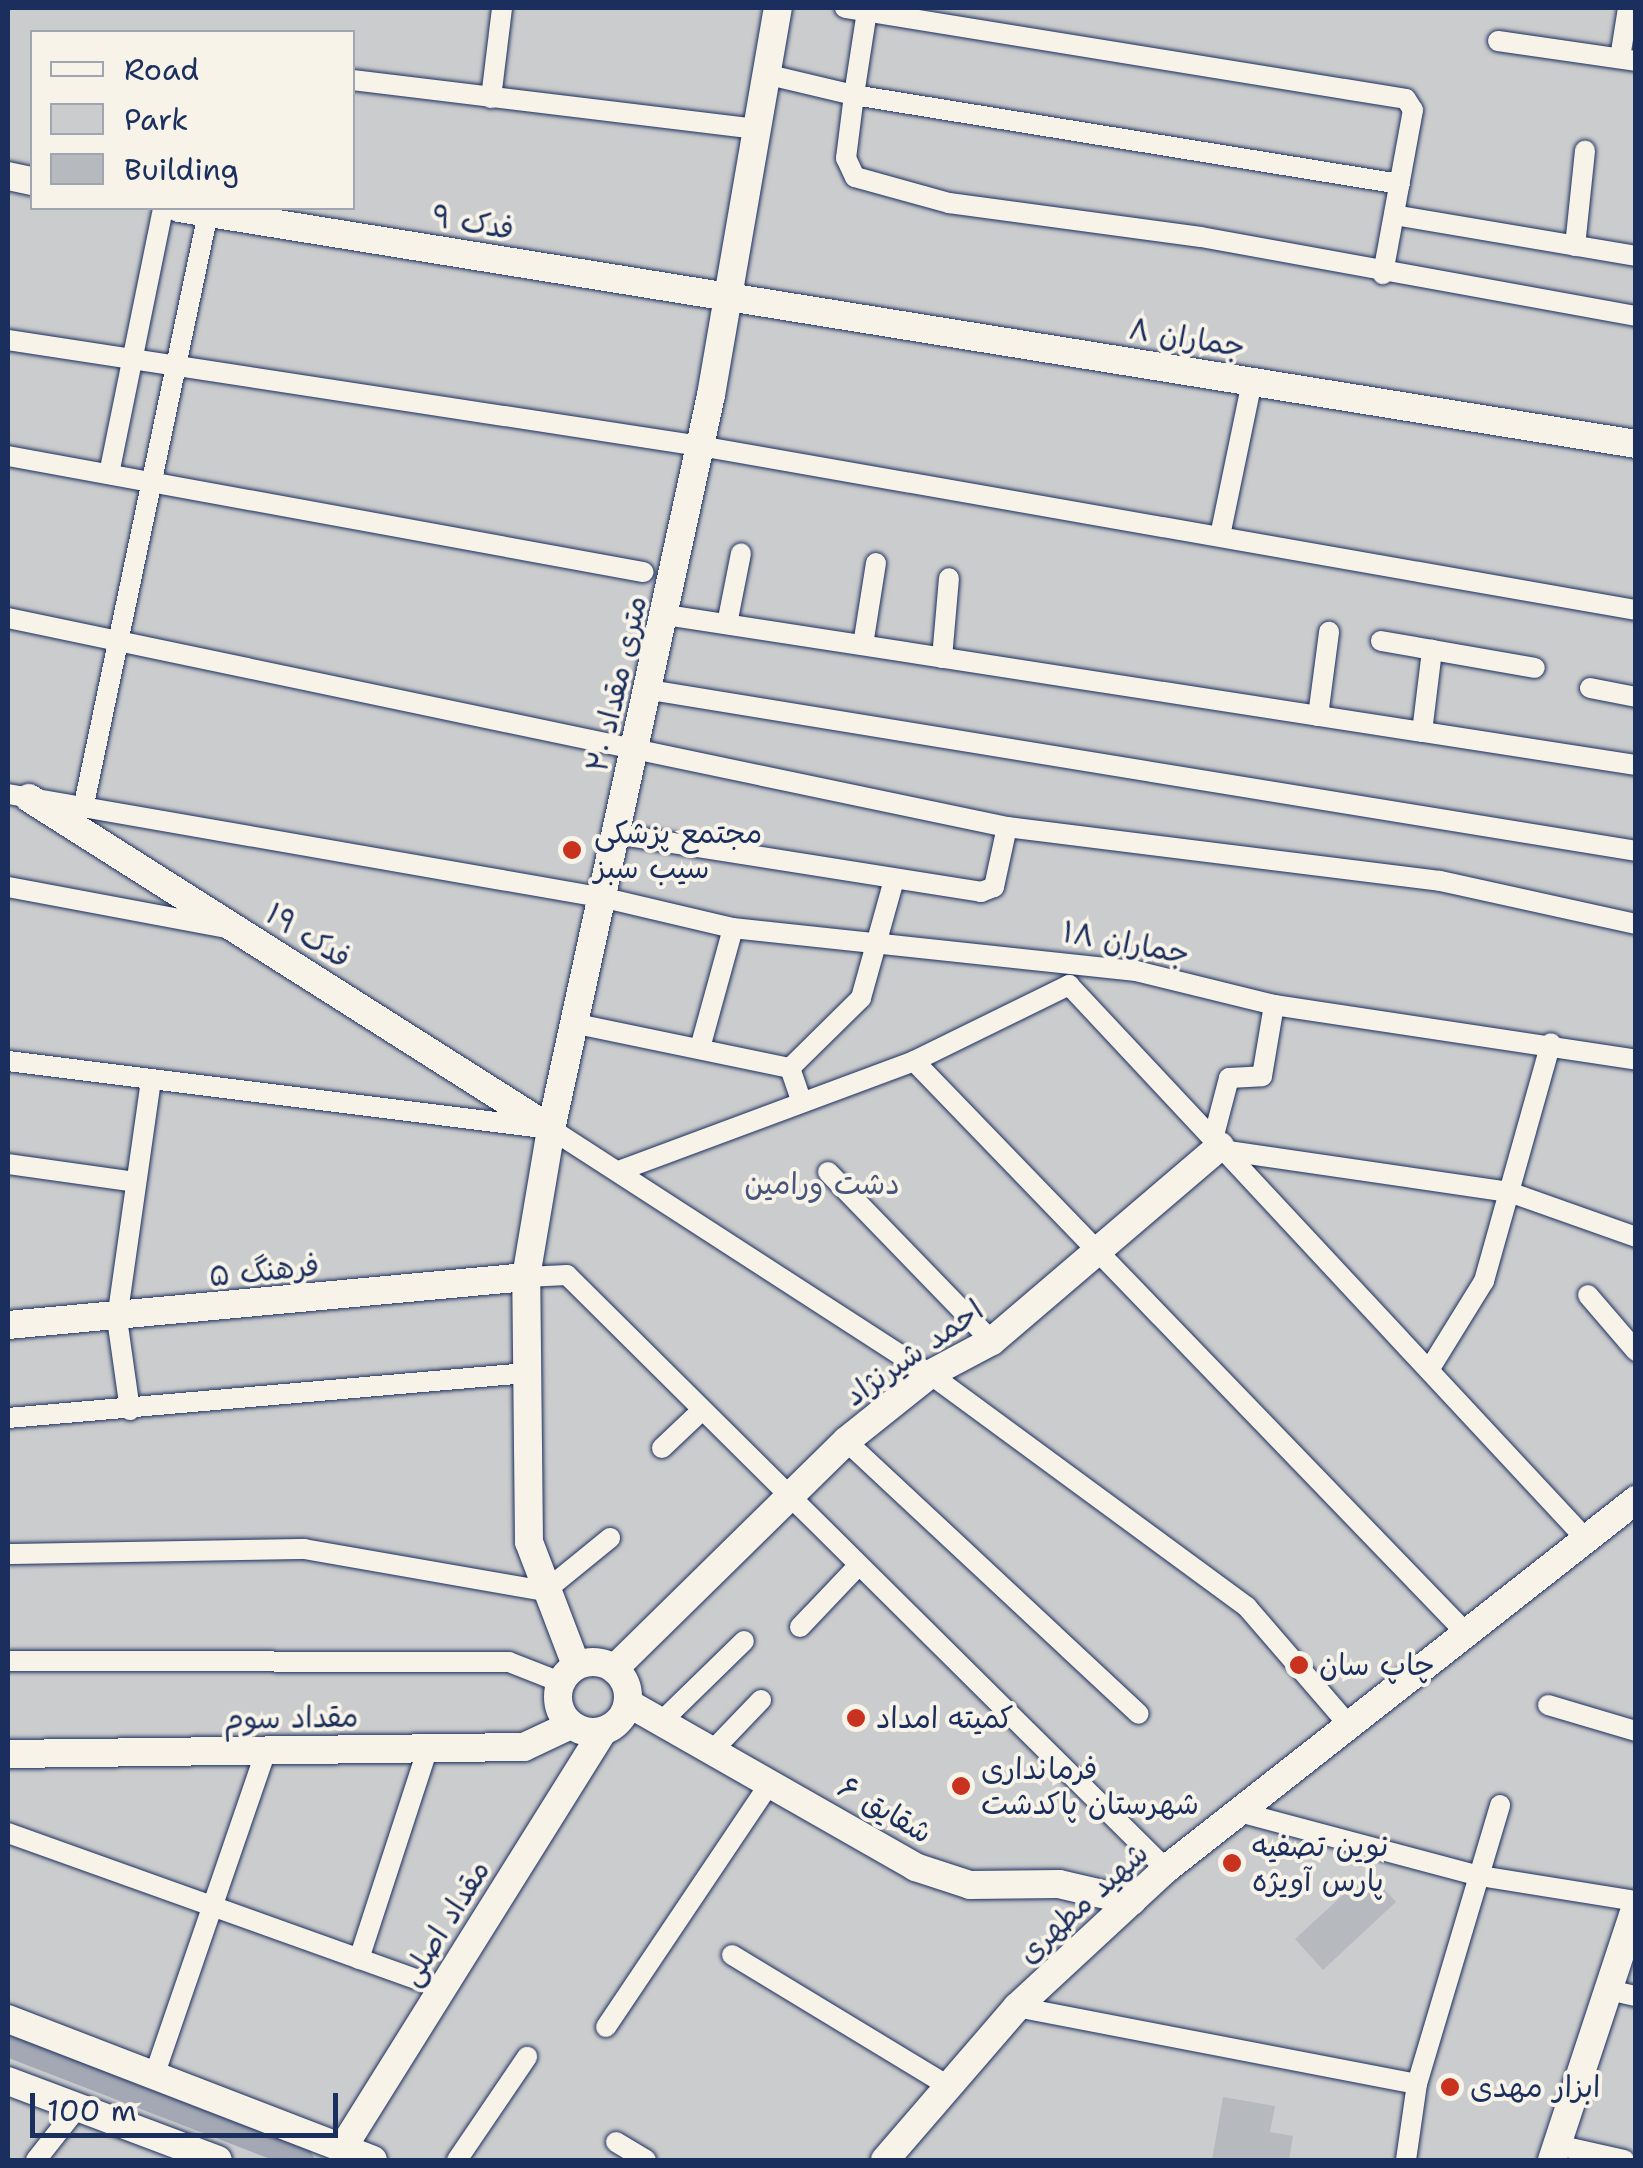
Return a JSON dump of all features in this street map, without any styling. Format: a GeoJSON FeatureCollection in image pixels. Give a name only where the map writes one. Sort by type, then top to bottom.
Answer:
{"type":"FeatureCollection","features":[{"type":"Feature","properties":{"kind":"street"},"geometry":{"type":"LineString","coordinates":[[491,98],[502,8]]}},
{"type":"Feature","properties":{"kind":"street","name":"۲۰ متری مقداد"},"geometry":{"type":"LineString","coordinates":[[568,1674],[529,1542],[526,1276],[552,1129],[700,446],[778,8]]}},
{"type":"Feature","properties":{"kind":"street"},"geometry":{"type":"LineString","coordinates":[[845,8],[1384,91],[1412,104],[1383,274]]}},
{"type":"Feature","properties":{"kind":"street"},"geometry":{"type":"LineString","coordinates":[[1498,41],[1628,59],[1628,8]]}},
{"type":"Feature","properties":{"kind":"street"},"geometry":{"type":"LineString","coordinates":[[867,11],[846,158],[855,178],[949,204],[1201,237],[1383,274],[1636,316]]}},
{"type":"Feature","properties":{"kind":"street"},"geometry":{"type":"LineString","coordinates":[[766,74],[854,95],[1400,184]]}},
{"type":"Feature","properties":{"kind":"street"},"geometry":{"type":"LineString","coordinates":[[355,80],[758,129]]}},
{"type":"Feature","properties":{"kind":"street"},"geometry":{"type":"LineString","coordinates":[[1575,246],[1585,151]]}},
{"type":"Feature","properties":{"kind":"street"},"geometry":{"type":"LineString","coordinates":[[109,474],[163,210]]}},
{"type":"Feature","properties":{"kind":"street","name":"فدک ۹"},"geometry":{"type":"LineString","coordinates":[[191,210],[727,297]]}},
{"type":"Feature","properties":{"kind":"street"},"geometry":{"type":"LineString","coordinates":[[83,809],[208,213]]}},
{"type":"Feature","properties":{"kind":"street"},"geometry":{"type":"LineString","coordinates":[[1394,215],[1636,256]]}},
{"type":"Feature","properties":{"kind":"street","name":"جماران ۸"},"geometry":{"type":"LineString","coordinates":[[727,297],[1636,444]]}},
{"type":"Feature","properties":{"kind":"street"},"geometry":{"type":"LineString","coordinates":[[8,340],[177,370],[700,446],[1636,610]]}},
{"type":"Feature","properties":{"kind":"street"},"geometry":{"type":"LineString","coordinates":[[1220,536],[1252,382]]}},
{"type":"Feature","properties":{"kind":"street"},"geometry":{"type":"LineString","coordinates":[[8,456],[643,572]]}},
{"type":"Feature","properties":{"kind":"street"},"geometry":{"type":"LineString","coordinates":[[727,624],[742,553]]}},
{"type":"Feature","properties":{"kind":"street"},"geometry":{"type":"LineString","coordinates":[[863,646],[876,564]]}},
{"type":"Feature","properties":{"kind":"street"},"geometry":{"type":"LineString","coordinates":[[942,658],[949,578]]}},
{"type":"Feature","properties":{"kind":"street"},"geometry":{"type":"LineString","coordinates":[[666,614],[1636,765]]}},
{"type":"Feature","properties":{"kind":"street"},"geometry":{"type":"LineString","coordinates":[[8,618],[120,638],[1007,827],[1440,881],[1636,924]]}},
{"type":"Feature","properties":{"kind":"street"},"geometry":{"type":"LineString","coordinates":[[1318,716],[1328,632]]}},
{"type":"Feature","properties":{"kind":"street"},"geometry":{"type":"LineString","coordinates":[[1382,641],[1535,668]]}},
{"type":"Feature","properties":{"kind":"street"},"geometry":{"type":"LineString","coordinates":[[1422,732],[1432,650]]}},
{"type":"Feature","properties":{"kind":"street"},"geometry":{"type":"LineString","coordinates":[[1590,688],[1636,697]]}},
{"type":"Feature","properties":{"kind":"street"},"geometry":{"type":"LineString","coordinates":[[650,690],[1636,851]]}},
{"type":"Feature","properties":{"kind":"street","name":"جماران ۱۸"},"geometry":{"type":"LineString","coordinates":[[18,796],[605,898],[733,928],[880,946],[1071,962],[1274,1005],[1551,1044],[1636,1060]]}},
{"type":"Feature","properties":{"kind":"street","name":"فدک ۱۹"},"geometry":{"type":"LineString","coordinates":[[18,796],[552,1129]]}},
{"type":"Feature","properties":{"kind":"street"},"geometry":{"type":"LineString","coordinates":[[616,834],[894,880],[990,891],[1007,827]]}},
{"type":"Feature","properties":{"kind":"street"},"geometry":{"type":"LineString","coordinates":[[790,1068],[861,998],[880,946],[894,880]]}},
{"type":"Feature","properties":{"kind":"street"},"geometry":{"type":"LineString","coordinates":[[8,887],[237,930]]}},
{"type":"Feature","properties":{"kind":"street"},"geometry":{"type":"LineString","coordinates":[[700,1048],[733,928]]}},
{"type":"Feature","properties":{"kind":"street"},"geometry":{"type":"LineString","coordinates":[[1071,962],[1069,985],[1586,1538]]}},
{"type":"Feature","properties":{"kind":"street"},"geometry":{"type":"LineString","coordinates":[[619,1172],[914,1060],[1069,985]]}},
{"type":"Feature","properties":{"kind":"street"},"geometry":{"type":"LineString","coordinates":[[1221,1146],[1229,1078],[1262,1076],[1274,1005]]}},
{"type":"Feature","properties":{"kind":"street"},"geometry":{"type":"LineString","coordinates":[[577,1024],[790,1068]]}},
{"type":"Feature","properties":{"kind":"street"},"geometry":{"type":"LineString","coordinates":[[1429,1370],[1484,1281],[1551,1044]]}},
{"type":"Feature","properties":{"kind":"street"},"geometry":{"type":"LineString","coordinates":[[914,1060],[1466,1633]]}},
{"type":"Feature","properties":{"kind":"street"},"geometry":{"type":"LineString","coordinates":[[8,1061],[552,1129],[930,1374],[1247,1607],[1349,1725]]}},
{"type":"Feature","properties":{"kind":"street"},"geometry":{"type":"LineString","coordinates":[[790,1068],[802,1102]]}},
{"type":"Feature","properties":{"kind":"street"},"geometry":{"type":"LineString","coordinates":[[130,1410],[116,1319],[150,1079]]}},
{"type":"Feature","properties":{"kind":"street"},"geometry":{"type":"LineString","coordinates":[[1221,1146],[1510,1192],[1636,1237]]}},
{"type":"Feature","properties":{"kind":"street","name":"احمد شیرنژاد"},"geometry":{"type":"LineString","coordinates":[[614,1668],[846,1441],[930,1374],[992,1341],[1103,1252],[1221,1146]]}},
{"type":"Feature","properties":{"kind":"street"},"geometry":{"type":"LineString","coordinates":[[8,1164],[136,1182]]}},
{"type":"Feature","properties":{"kind":"street"},"geometry":{"type":"LineString","coordinates":[[828,1172],[992,1341]]}},
{"type":"Feature","properties":{"kind":"street"},"geometry":{"type":"LineString","coordinates":[[526,1276],[567,1275],[857,1567],[1166,1869]]}},
{"type":"Feature","properties":{"kind":"street","name":"فرهنگ ۵"},"geometry":{"type":"LineString","coordinates":[[8,1325],[116,1319],[526,1276]]}},
{"type":"Feature","properties":{"kind":"street"},"geometry":{"type":"LineString","coordinates":[[1588,1294],[1636,1350]]}},
{"type":"Feature","properties":{"kind":"street"},"geometry":{"type":"LineString","coordinates":[[8,1418],[527,1373]]}},
{"type":"Feature","properties":{"kind":"street"},"geometry":{"type":"LineString","coordinates":[[662,1448],[702,1410]]}},
{"type":"Feature","properties":{"kind":"street"},"geometry":{"type":"LineString","coordinates":[[846,1441],[1139,1714]]}},
{"type":"Feature","properties":{"kind":"street","name":"شهید مطهری"},"geometry":{"type":"LineString","coordinates":[[884,2160],[1017,2007],[1166,1869],[1636,1500]]}},
{"type":"Feature","properties":{"kind":"street"},"geometry":{"type":"LineString","coordinates":[[8,1554],[304,1550],[544,1591],[610,1538]]}},
{"type":"Feature","properties":{"kind":"street"},"geometry":{"type":"LineString","coordinates":[[800,1627],[857,1567]]}},
{"type":"Feature","properties":{"kind":"street"},"geometry":{"type":"LineString","coordinates":[[664,1720],[744,1641]]}},
{"type":"Feature","properties":{"kind":"street"},"geometry":{"type":"LineString","coordinates":[[8,1661],[508,1662],[568,1674],[614,1668],[628,1703],[603,1731],[571,1725],[558,1705],[568,1674]]}},
{"type":"Feature","properties":{"kind":"street"},"geometry":{"type":"LineString","coordinates":[[714,1749],[761,1700]]}},
{"type":"Feature","properties":{"kind":"street","name":"شقایق ۶"},"geometry":{"type":"LineString","coordinates":[[628,1703],[664,1720],[916,1867],[970,1885],[1059,1884],[1132,1901]]}},
{"type":"Feature","properties":{"kind":"street"},"geometry":{"type":"LineString","coordinates":[[1548,1705],[1636,1731]]}},
{"type":"Feature","properties":{"kind":"street","name":"مقداد سوم"},"geometry":{"type":"LineString","coordinates":[[8,1754],[524,1747],[571,1725]]}},
{"type":"Feature","properties":{"kind":"street","name":"مقداد اصلی"},"geometry":{"type":"LineString","coordinates":[[342,2149],[603,1731]]}},
{"type":"Feature","properties":{"kind":"street"},"geometry":{"type":"LineString","coordinates":[[359,1959],[428,1748]]}},
{"type":"Feature","properties":{"kind":"street"},"geometry":{"type":"LineString","coordinates":[[154,2076],[266,1750]]}},
{"type":"Feature","properties":{"kind":"street"},"geometry":{"type":"LineString","coordinates":[[606,2027],[770,1781]]}},
{"type":"Feature","properties":{"kind":"street"},"geometry":{"type":"LineString","coordinates":[[1406,2160],[1417,2084],[1500,1805]]}},
{"type":"Feature","properties":{"kind":"street"},"geometry":{"type":"LineString","coordinates":[[1239,1812],[1480,1876],[1636,1904],[1622,1993],[1555,2153],[1624,2160]]}},
{"type":"Feature","properties":{"kind":"street"},"geometry":{"type":"LineString","coordinates":[[8,1833],[442,1989]]}},
{"type":"Feature","properties":{"kind":"street"},"geometry":{"type":"LineString","coordinates":[[732,1955],[948,2086]]}},
{"type":"Feature","properties":{"kind":"street"},"geometry":{"type":"LineString","coordinates":[[1017,2007],[1417,2084]]}},
{"type":"Feature","properties":{"kind":"street"},"geometry":{"type":"LineString","coordinates":[[8,2019],[373,2160]]}},
{"type":"Feature","properties":{"kind":"street"},"geometry":{"type":"LineString","coordinates":[[457,2160],[527,2057]]}},
{"type":"Feature","properties":{"kind":"street"},"geometry":{"type":"LineString","coordinates":[[8,2081],[218,2160]]}},
{"type":"Feature","properties":{"kind":"street"},"geometry":{"type":"LineString","coordinates":[[37,2160],[76,2108]]}},
{"type":"Feature","properties":{"kind":"street"},"geometry":{"type":"LineString","coordinates":[[616,2142],[646,2160]]}},
{"type":"Feature","properties":{"kind":"green space","name":"دشت ورامین"},"geometry":{"type":"Polygon","coordinates":[[[8,8],[1635,8],[1635,2160],[8,2160],[8,8]]]}},
{"type":"Feature","properties":{"kind":"building"},"geometry":{"type":"Polygon","coordinates":[[[1374,1878],[1396,1902],[1323,1970],[1295,1939],[1359,1880],[1365,1887],[1374,1878]]]}},
{"type":"Feature","properties":{"kind":"building"},"geometry":{"type":"Polygon","coordinates":[[[1223,2097],[1275,2106],[1270,2132],[1293,2136],[1289,2160],[1212,2160],[1223,2097]]]}},
{"type":"Feature","properties":{"kind":"waterway"},"geometry":{"type":"LineString","coordinates":[[8,2046],[303,2160]]}},
{"type":"Feature","properties":{"kind":"place","name":"مجتمع پزشکی سیب سبز"},"geometry":{"type":"Point","coordinates":[572,850]}},
{"type":"Feature","properties":{"kind":"place","name":"چاپ سان"},"geometry":{"type":"Point","coordinates":[1299,1665]}},
{"type":"Feature","properties":{"kind":"place","name":"کمیته امداد"},"geometry":{"type":"Point","coordinates":[856,1718]}},
{"type":"Feature","properties":{"kind":"place","name":"فرمانداری شهرستان پاکدشت"},"geometry":{"type":"Point","coordinates":[961,1786]}},
{"type":"Feature","properties":{"kind":"place","name":"نوین تصفیه پارس آویژه"},"geometry":{"type":"Point","coordinates":[1232,1863]}},
{"type":"Feature","properties":{"kind":"place","name":"ابزار مهدی"},"geometry":{"type":"Point","coordinates":[1450,2087]}}]}
